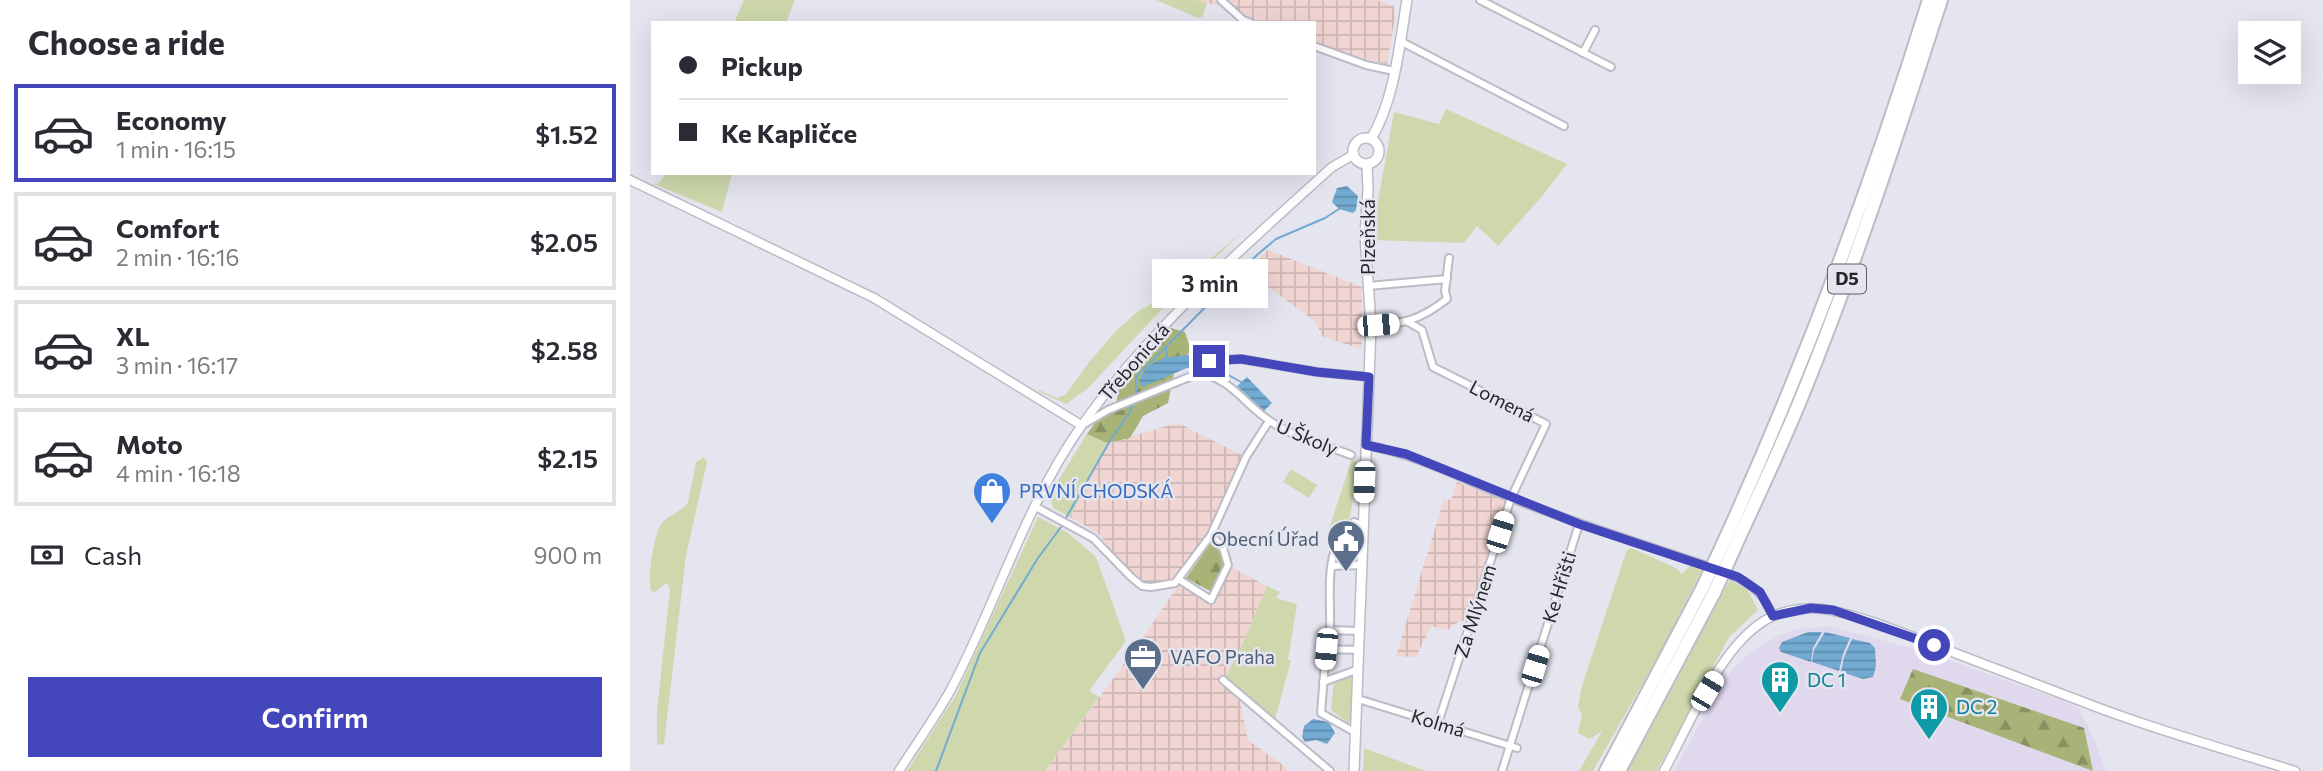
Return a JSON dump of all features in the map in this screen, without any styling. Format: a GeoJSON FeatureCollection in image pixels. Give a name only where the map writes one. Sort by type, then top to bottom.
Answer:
{"type":"FeatureCollection","features":[{"type":"Feature","properties":{"kind":"highway","name":"D5"},"geometry":{"type":"LineString","coordinates":[[1728,549],[1822,312],[1870,179],[1929,0]]}},
{"type":"Feature","properties":{"kind":"highway","name":"D5"},"geometry":{"type":"LineString","coordinates":[[1619,771],[1801,397],[1877,195],[1941,0]]}},
{"type":"Feature","properties":{"kind":"highway","name":"D5"},"geometry":{"type":"LineString","coordinates":[[1606,771],[1708,590]]}},
{"type":"Feature","properties":{"kind":"main road","name":"Plzeňská"},"geometry":{"type":"LineString","coordinates":[[1371,139],[1382,115],[1394,71],[1407,0]]}},
{"type":"Feature","properties":{"kind":"main road","name":"Plzeňská"},"geometry":{"type":"LineString","coordinates":[[1353,155],[1356,143],[1363,138],[1371,139],[1378,146],[1379,154],[1374,161],[1367,164],[1365,235],[1371,326],[1354,771]]}},
{"type":"Feature","properties":{"kind":"main road"},"geometry":{"type":"LineString","coordinates":[[1353,155],[1358,162],[1367,164]]}},
{"type":"Feature","properties":{"kind":"street"},"geometry":{"type":"LineString","coordinates":[[1221,0],[1246,21]]}},
{"type":"Feature","properties":{"kind":"street"},"geometry":{"type":"LineString","coordinates":[[1480,0],[1611,67]]}},
{"type":"Feature","properties":{"kind":"street"},"geometry":{"type":"LineString","coordinates":[[1583,53],[1595,30]]}},
{"type":"Feature","properties":{"kind":"street"},"geometry":{"type":"LineString","coordinates":[[1400,41],[1564,126]]}},
{"type":"Feature","properties":{"kind":"street"},"geometry":{"type":"LineString","coordinates":[[1316,47],[1366,65],[1394,71]]}},
{"type":"Feature","properties":{"kind":"street","name":"Třebonická"},"geometry":{"type":"LineString","coordinates":[[899,771],[950,691],[1036,507],[1082,425],[1126,369],[1178,312],[1332,167],[1353,155]]}},
{"type":"Feature","properties":{"kind":"street"},"geometry":{"type":"LineString","coordinates":[[630,180],[874,298],[1082,425]]}},
{"type":"Feature","properties":{"kind":"street"},"geometry":{"type":"LineString","coordinates":[[1371,326],[1408,322],[1447,299],[1449,258]]}},
{"type":"Feature","properties":{"kind":"street"},"geometry":{"type":"LineString","coordinates":[[1368,286],[1447,279]]}},
{"type":"Feature","properties":{"kind":"street","name":"Lomená"},"geometry":{"type":"LineString","coordinates":[[1408,322],[1422,330],[1433,367],[1546,424],[1511,498]]}},
{"type":"Feature","properties":{"kind":"street"},"geometry":{"type":"LineString","coordinates":[[1209,361],[1241,359],[1317,372],[1369,377]]}},
{"type":"Feature","properties":{"kind":"street","name":"U Školy"},"geometry":{"type":"LineString","coordinates":[[1082,425],[1130,400],[1199,373],[1209,374],[1230,384],[1269,421],[1350,455]]}},
{"type":"Feature","properties":{"kind":"street"},"geometry":{"type":"LineString","coordinates":[[1036,507],[1093,538],[1142,586],[1172,584],[1180,580],[1211,534],[1246,457],[1269,421]]}},
{"type":"Feature","properties":{"kind":"street"},"geometry":{"type":"LineString","coordinates":[[1366,445],[1406,454],[1579,524],[1738,577],[1760,592],[1773,616]]}},
{"type":"Feature","properties":{"kind":"street","name":"Za Mlýnem"},"geometry":{"type":"LineString","coordinates":[[1438,723],[1511,498]]}},
{"type":"Feature","properties":{"kind":"street"},"geometry":{"type":"LineString","coordinates":[[1359,631],[1330,630],[1329,576],[1336,547],[1354,522],[1363,525]]}},
{"type":"Feature","properties":{"kind":"street","name":"Ke Hřišti"},"geometry":{"type":"LineString","coordinates":[[1502,771],[1514,747],[1579,524]]}},
{"type":"Feature","properties":{"kind":"street"},"geometry":{"type":"LineString","coordinates":[[1180,580],[1211,600],[1228,565],[1223,548],[1211,534]]}},
{"type":"Feature","properties":{"kind":"street"},"geometry":{"type":"LineString","coordinates":[[1332,566],[1362,565]]}},
{"type":"Feature","properties":{"kind":"street"},"geometry":{"type":"LineString","coordinates":[[1664,771],[1707,691],[1734,648],[1754,627],[1773,616],[1811,608],[1833,610],[1911,636],[2095,707],[2295,771]]}},
{"type":"Feature","properties":{"kind":"street"},"geometry":{"type":"LineString","coordinates":[[1357,733],[1321,713],[1326,649],[1359,650]]}},
{"type":"Feature","properties":{"kind":"street"},"geometry":{"type":"LineString","coordinates":[[1323,682],[1359,669]]}},
{"type":"Feature","properties":{"kind":"street"},"geometry":{"type":"LineString","coordinates":[[1223,680],[1329,771]]}},
{"type":"Feature","properties":{"kind":"street","name":"Kolmá"},"geometry":{"type":"LineString","coordinates":[[1358,699],[1514,747]]}},
{"type":"Feature","properties":{"kind":"shaded area"},"geometry":{"type":"Polygon","coordinates":[[[1197,0],[1377,0],[1394,6],[1395,17],[1387,64],[1347,55],[1316,44],[1316,21],[1258,21],[1238,11],[1197,0]]]}},
{"type":"Feature","properties":{"kind":"shaded area"},"geometry":{"type":"Polygon","coordinates":[[[1268,250],[1362,287],[1362,349],[1323,337],[1315,321],[1245,271],[1268,250]]]}},
{"type":"Feature","properties":{"kind":"shaded area"},"geometry":{"type":"Polygon","coordinates":[[[1178,423],[1246,457],[1211,535],[1177,578],[1150,585],[1128,571],[1098,533],[1070,517],[1107,443],[1178,423]]]}},
{"type":"Feature","properties":{"kind":"shaded area"},"geometry":{"type":"Polygon","coordinates":[[[1457,482],[1505,501],[1467,620],[1458,622],[1448,630],[1431,626],[1416,657],[1396,656],[1444,499],[1451,500],[1457,482]]]}},
{"type":"Feature","properties":{"kind":"shaded area"},"geometry":{"type":"Polygon","coordinates":[[[1231,567],[1267,586],[1243,643],[1221,684],[1240,701],[1248,740],[1288,771],[1045,771],[1180,583],[1212,604],[1231,567]]]}},
{"type":"Feature","properties":{"kind":"shaded area"},"geometry":{"type":"Polygon","coordinates":[[[1828,626],[1923,651],[2069,703],[2079,709],[2106,771],[1674,771],[1721,685],[1734,668],[1751,652],[1779,635],[1799,629],[1828,626]]]}},
{"type":"Feature","properties":{"kind":"green space"},"geometry":{"type":"Polygon","coordinates":[[[744,0],[795,0],[787,21],[735,21],[744,0]]]}},
{"type":"Feature","properties":{"kind":"green space"},"geometry":{"type":"Polygon","coordinates":[[[1156,0],[1197,0],[1207,3],[1202,17],[1198,18],[1156,0]]]}},
{"type":"Feature","properties":{"kind":"green space"},"geometry":{"type":"Polygon","coordinates":[[[1446,109],[1567,164],[1498,246],[1477,226],[1464,243],[1371,240],[1394,112],[1439,124],[1446,109]]]}},
{"type":"Feature","properties":{"kind":"green space"},"geometry":{"type":"Polygon","coordinates":[[[665,175],[731,175],[722,212],[654,184],[659,183],[665,175]]]}},
{"type":"Feature","properties":{"kind":"green space"},"geometry":{"type":"Polygon","coordinates":[[[1245,229],[1164,307],[1088,388],[1066,404],[1038,391],[1057,398],[1066,394],[1117,330],[1137,312],[1174,291],[1245,229]]]}},
{"type":"Feature","properties":{"kind":"green space"},"geometry":{"type":"Polygon","coordinates":[[[1171,328],[1185,332],[1191,350],[1174,373],[1168,403],[1143,416],[1130,438],[1107,443],[1087,434],[1095,423],[1115,410],[1119,388],[1171,328]]]}},
{"type":"Feature","properties":{"kind":"green space"},"geometry":{"type":"Polygon","coordinates":[[[1087,434],[1107,443],[1070,517],[1053,508],[1050,494],[1087,434]]]}},
{"type":"Feature","properties":{"kind":"green space"},"geometry":{"type":"Polygon","coordinates":[[[704,457],[707,462],[686,555],[664,744],[660,745],[657,743],[657,711],[670,590],[668,584],[665,584],[655,592],[651,591],[652,557],[661,524],[688,503],[696,462],[704,457]]]}},
{"type":"Feature","properties":{"kind":"green space"},"geometry":{"type":"Polygon","coordinates":[[[1352,458],[1358,465],[1349,523],[1336,540],[1329,529],[1352,458]]]}},
{"type":"Feature","properties":{"kind":"green space"},"geometry":{"type":"Polygon","coordinates":[[[1291,469],[1317,485],[1309,498],[1283,482],[1291,469]]]}},
{"type":"Feature","properties":{"kind":"green space"},"geometry":{"type":"Polygon","coordinates":[[[1038,517],[1068,533],[1096,557],[1126,641],[1089,691],[1099,697],[1045,771],[907,771],[955,697],[1038,517]]]}},
{"type":"Feature","properties":{"kind":"green space"},"geometry":{"type":"Polygon","coordinates":[[[1358,527],[1357,563],[1347,563],[1340,558],[1340,546],[1350,528],[1358,527]]]}},
{"type":"Feature","properties":{"kind":"green space"},"geometry":{"type":"Polygon","coordinates":[[[1213,540],[1225,563],[1210,591],[1186,578],[1213,540]]]}},
{"type":"Feature","properties":{"kind":"green space"},"geometry":{"type":"Polygon","coordinates":[[[1631,548],[1676,568],[1682,574],[1690,566],[1702,570],[1662,649],[1593,771],[1579,771],[1602,731],[1590,739],[1578,733],[1582,714],[1578,707],[1582,686],[1626,552],[1631,548]]]}},
{"type":"Feature","properties":{"kind":"green space"},"geometry":{"type":"Polygon","coordinates":[[[1730,580],[1747,589],[1758,610],[1729,637],[1657,771],[1628,771],[1730,580]]]}},
{"type":"Feature","properties":{"kind":"green space"},"geometry":{"type":"Polygon","coordinates":[[[1267,586],[1280,592],[1276,598],[1297,604],[1288,660],[1291,661],[1275,719],[1226,676],[1267,586]]]}},
{"type":"Feature","properties":{"kind":"green space"},"geometry":{"type":"Polygon","coordinates":[[[1913,669],[2084,728],[2093,771],[1900,699],[1913,669]]]}},
{"type":"Feature","properties":{"kind":"green space"},"geometry":{"type":"Polygon","coordinates":[[[1348,674],[1353,675],[1353,720],[1348,723],[1331,710],[1334,682],[1348,674]]]}},
{"type":"Feature","properties":{"kind":"green space"},"geometry":{"type":"Polygon","coordinates":[[[1364,748],[1426,771],[1363,771],[1364,748]]]}},
{"type":"Feature","properties":{"kind":"water"},"geometry":{"type":"Polygon","coordinates":[[[1347,186],[1358,196],[1353,213],[1339,209],[1332,202],[1337,188],[1347,186]]]}},
{"type":"Feature","properties":{"kind":"water"},"geometry":{"type":"Polygon","coordinates":[[[1188,355],[1199,364],[1196,369],[1187,368],[1142,387],[1139,381],[1153,363],[1165,358],[1188,355]]]}},
{"type":"Feature","properties":{"kind":"water"},"geometry":{"type":"Polygon","coordinates":[[[1247,377],[1272,403],[1264,411],[1237,386],[1247,377]]]}},
{"type":"Feature","properties":{"kind":"water"},"geometry":{"type":"Polygon","coordinates":[[[1808,632],[1822,632],[1813,648],[1811,662],[1781,652],[1779,648],[1782,642],[1808,632]]]}},
{"type":"Feature","properties":{"kind":"water"},"geometry":{"type":"Polygon","coordinates":[[[1825,632],[1850,638],[1839,671],[1812,662],[1814,650],[1825,632]]]}},
{"type":"Feature","properties":{"kind":"water"},"geometry":{"type":"Polygon","coordinates":[[[1852,639],[1870,643],[1875,648],[1876,666],[1873,677],[1863,679],[1841,672],[1852,639]]]}},
{"type":"Feature","properties":{"kind":"water"},"geometry":{"type":"Polygon","coordinates":[[[1313,719],[1329,722],[1335,733],[1327,744],[1316,740],[1305,742],[1302,737],[1304,726],[1313,719]]]}},
{"type":"Feature","properties":{"kind":"waterway"},"geometry":{"type":"LineString","coordinates":[[1136,396],[1136,377],[1258,254],[1276,239],[1325,218],[1339,209]]}},
{"type":"Feature","properties":{"kind":"waterway"},"geometry":{"type":"LineString","coordinates":[[1166,347],[1167,358]]}},
{"type":"Feature","properties":{"kind":"waterway"},"geometry":{"type":"LineString","coordinates":[[1197,366],[1223,372],[1241,382]]}},
{"type":"Feature","properties":{"kind":"waterway"},"geometry":{"type":"LineString","coordinates":[[1066,518],[1134,401]]}},
{"type":"Feature","properties":{"kind":"waterway"},"geometry":{"type":"LineString","coordinates":[[936,771],[980,653],[1038,558],[1061,527]]}},
{"type":"Feature","properties":{"kind":"place","name":"PRVNÍ CHODSKÁ"},"geometry":{"type":"Point","coordinates":[992,525]}},
{"type":"Feature","properties":{"kind":"place","name":"Obecní Úřad"},"geometry":{"type":"Point","coordinates":[1346,573]}},
{"type":"Feature","properties":{"kind":"place","name":"VAFO Praha"},"geometry":{"type":"Point","coordinates":[1143,691]}},
{"type":"Feature","properties":{"kind":"place","name":"DC 1"},"geometry":{"type":"Point","coordinates":[1780,714]}},
{"type":"Feature","properties":{"kind":"place","name":"DC 2"},"geometry":{"type":"Point","coordinates":[1929,741]}},
{"type":"Feature","properties":{"kind":"route"},"geometry":{"type":"LineString","coordinates":[[1209,361],[1241,359],[1317,372],[1369,377],[1366,445],[1406,454],[1579,524],[1738,577],[1756,587],[1765,598],[1773,616],[1798,609],[1833,610],[1934,645]]}}]}
